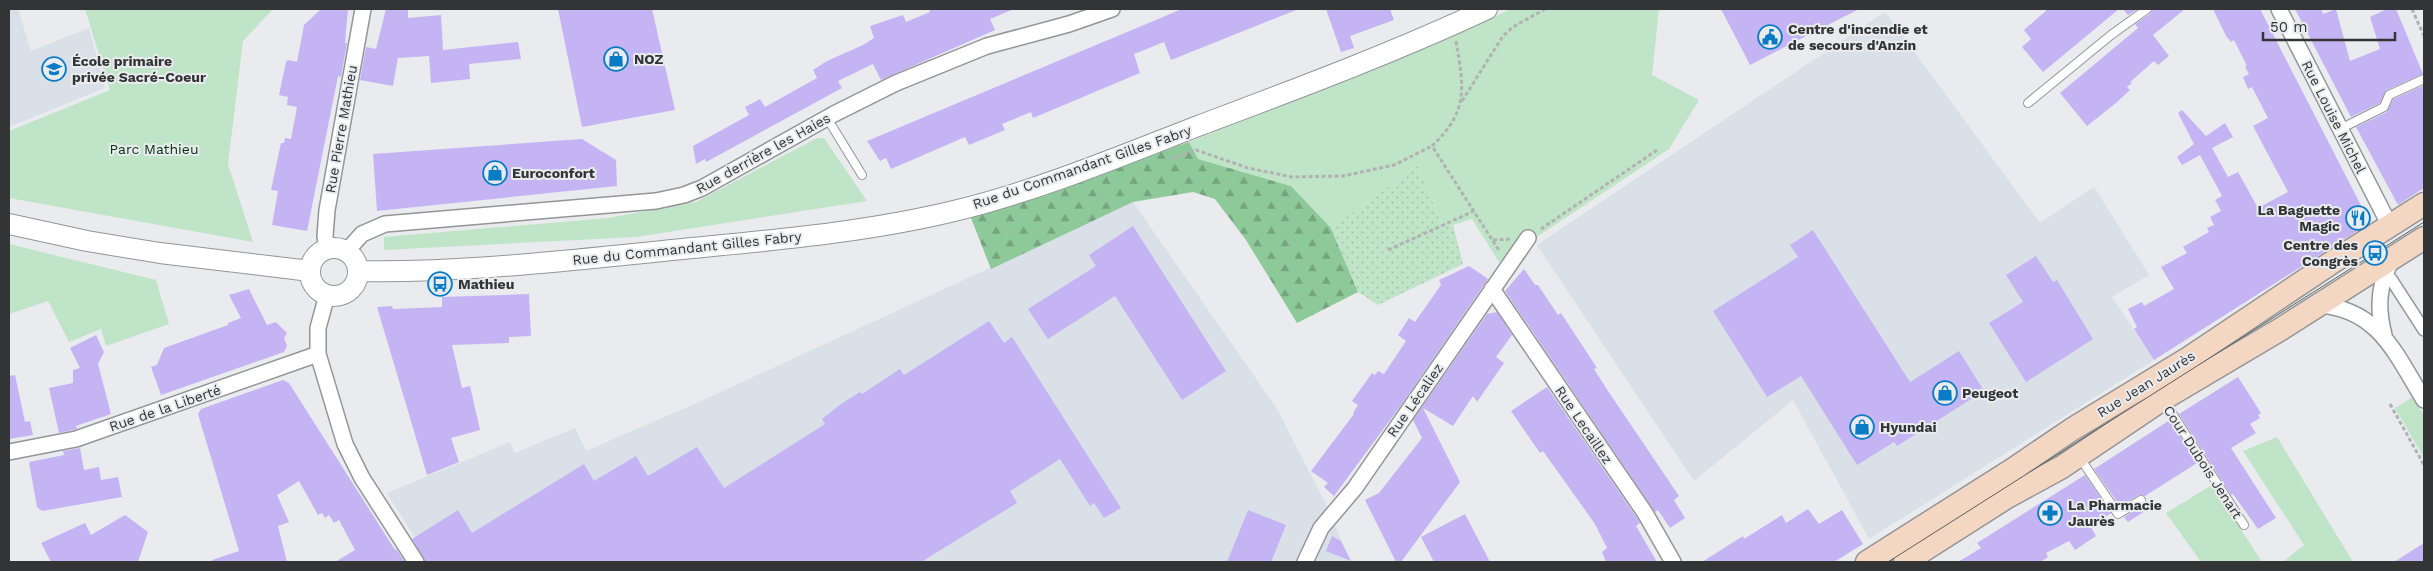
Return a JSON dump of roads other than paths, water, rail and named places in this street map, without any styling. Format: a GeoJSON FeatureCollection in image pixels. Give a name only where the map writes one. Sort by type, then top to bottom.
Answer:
{"type":"FeatureCollection","features":[{"type":"Feature","properties":{"kind":"main road","name":"Rue Jean Jaurès"},"geometry":{"type":"LineString","coordinates":[[1867,562],[2001,478],[2070,430],[2189,358],[2424,204]]}},
{"type":"Feature","properties":{"kind":"main road","name":"Rue Jean Jaurès"},"geometry":{"type":"LineString","coordinates":[[1918,559],[2007,497],[2079,456],[2163,399],[2319,305],[2392,268],[2424,238]]}},
{"type":"Feature","properties":{"kind":"street","name":"Rue Pierre Mathieu"},"geometry":{"type":"LineString","coordinates":[[337,251],[325,236],[326,210],[363,9]]}},
{"type":"Feature","properties":{"kind":"street","name":"Rue derrière les Haies"},"geometry":{"type":"LineString","coordinates":[[337,251],[362,234],[385,224],[656,201],[679,196],[710,183],[827,118],[896,83],[987,46],[1069,24],[1112,9]]}},
{"type":"Feature","properties":{"kind":"street","name":"Rue du Commandant Gilles Fabry"},"geometry":{"type":"LineString","coordinates":[[358,271],[509,266],[783,239],[866,229],[975,206],[1050,182],[1391,53],[1487,9]]}},
{"type":"Feature","properties":{"kind":"street","name":"Rue Louise Michel"},"geometry":{"type":"LineString","coordinates":[[2279,9],[2390,226]]}},
{"type":"Feature","properties":{"kind":"street"},"geometry":{"type":"LineString","coordinates":[[9,224],[87,241],[160,253],[310,271]]}},
{"type":"Feature","properties":{"kind":"street","name":"Rue Lécaliez"},"geometry":{"type":"LineString","coordinates":[[1305,562],[1320,528],[1355,488],[1528,238]]}},
{"type":"Feature","properties":{"kind":"street"},"geometry":{"type":"LineString","coordinates":[[337,251],[354,260],[358,271],[356,281],[349,291],[337,296],[327,295],[314,286],[310,271],[317,256],[337,251]]}},
{"type":"Feature","properties":{"kind":"street"},"geometry":{"type":"LineString","coordinates":[[2384,335],[2379,317],[2379,298],[2383,278],[2392,268],[2424,330]]}},
{"type":"Feature","properties":{"kind":"street","name":"Rue Lecaillez"},"geometry":{"type":"LineString","coordinates":[[1492,289],[1644,513],[1674,562]]}},
{"type":"Feature","properties":{"kind":"street"},"geometry":{"type":"LineString","coordinates":[[327,295],[318,328],[318,354],[350,457],[416,562]]}},
{"type":"Feature","properties":{"kind":"street"},"geometry":{"type":"LineString","coordinates":[[2319,305],[2355,313],[2372,324],[2384,335],[2424,400]]}},
{"type":"Feature","properties":{"kind":"street","name":"Rue de la Liberté"},"geometry":{"type":"LineString","coordinates":[[9,452],[76,439],[318,354]]}},
{"type":"Feature","properties":{"kind":"lane"},"geometry":{"type":"LineString","coordinates":[[2028,103],[2111,35],[2147,9]]}},
{"type":"Feature","properties":{"kind":"lane"},"geometry":{"type":"LineString","coordinates":[[2340,129],[2384,107],[2389,95],[2424,79]]}},
{"type":"Feature","properties":{"kind":"lane"},"geometry":{"type":"LineString","coordinates":[[827,118],[862,175]]}},
{"type":"Feature","properties":{"kind":"lane","name":"Cour Dubois Jenart"},"geometry":{"type":"LineString","coordinates":[[2163,399],[2244,525]]}},
{"type":"Feature","properties":{"kind":"lane"},"geometry":{"type":"LineString","coordinates":[[2079,456],[2118,514],[2142,500]]}},
{"type":"Feature","properties":{"kind":"tram line"},"geometry":{"type":"LineString","coordinates":[[1888,562],[2424,222]]}},
{"type":"Feature","properties":{"kind":"place","name":"Centre d'incendie et de secours d'Anzin"},"geometry":{"type":"Point","coordinates":[1770,37]}},
{"type":"Feature","properties":{"kind":"place","name":"NOZ"},"geometry":{"type":"Point","coordinates":[616,59]}},
{"type":"Feature","properties":{"kind":"place","name":"École primaire privée Sacré-Coeur"},"geometry":{"type":"Point","coordinates":[54,69]}},
{"type":"Feature","properties":{"kind":"place","name":"Euroconfort"},"geometry":{"type":"Point","coordinates":[495,173]}},
{"type":"Feature","properties":{"kind":"place","name":"La Baguette Magic"},"geometry":{"type":"Point","coordinates":[2358,218]}},
{"type":"Feature","properties":{"kind":"place","name":"Centre des Congrès"},"geometry":{"type":"Point","coordinates":[2375,253]}},
{"type":"Feature","properties":{"kind":"place","name":"Mathieu"},"geometry":{"type":"Point","coordinates":[440,284]}},
{"type":"Feature","properties":{"kind":"place","name":"Peugeot"},"geometry":{"type":"Point","coordinates":[1945,393]}},
{"type":"Feature","properties":{"kind":"place","name":"Hyundai"},"geometry":{"type":"Point","coordinates":[1862,427]}},
{"type":"Feature","properties":{"kind":"place","name":"La Pharmacie Jaurès"},"geometry":{"type":"Point","coordinates":[2050,513]}},
{"type":"Feature","properties":{"kind":"park label","name":"Parc Mathieu"},"geometry":{"type":"Point","coordinates":[154,149]}}]}
